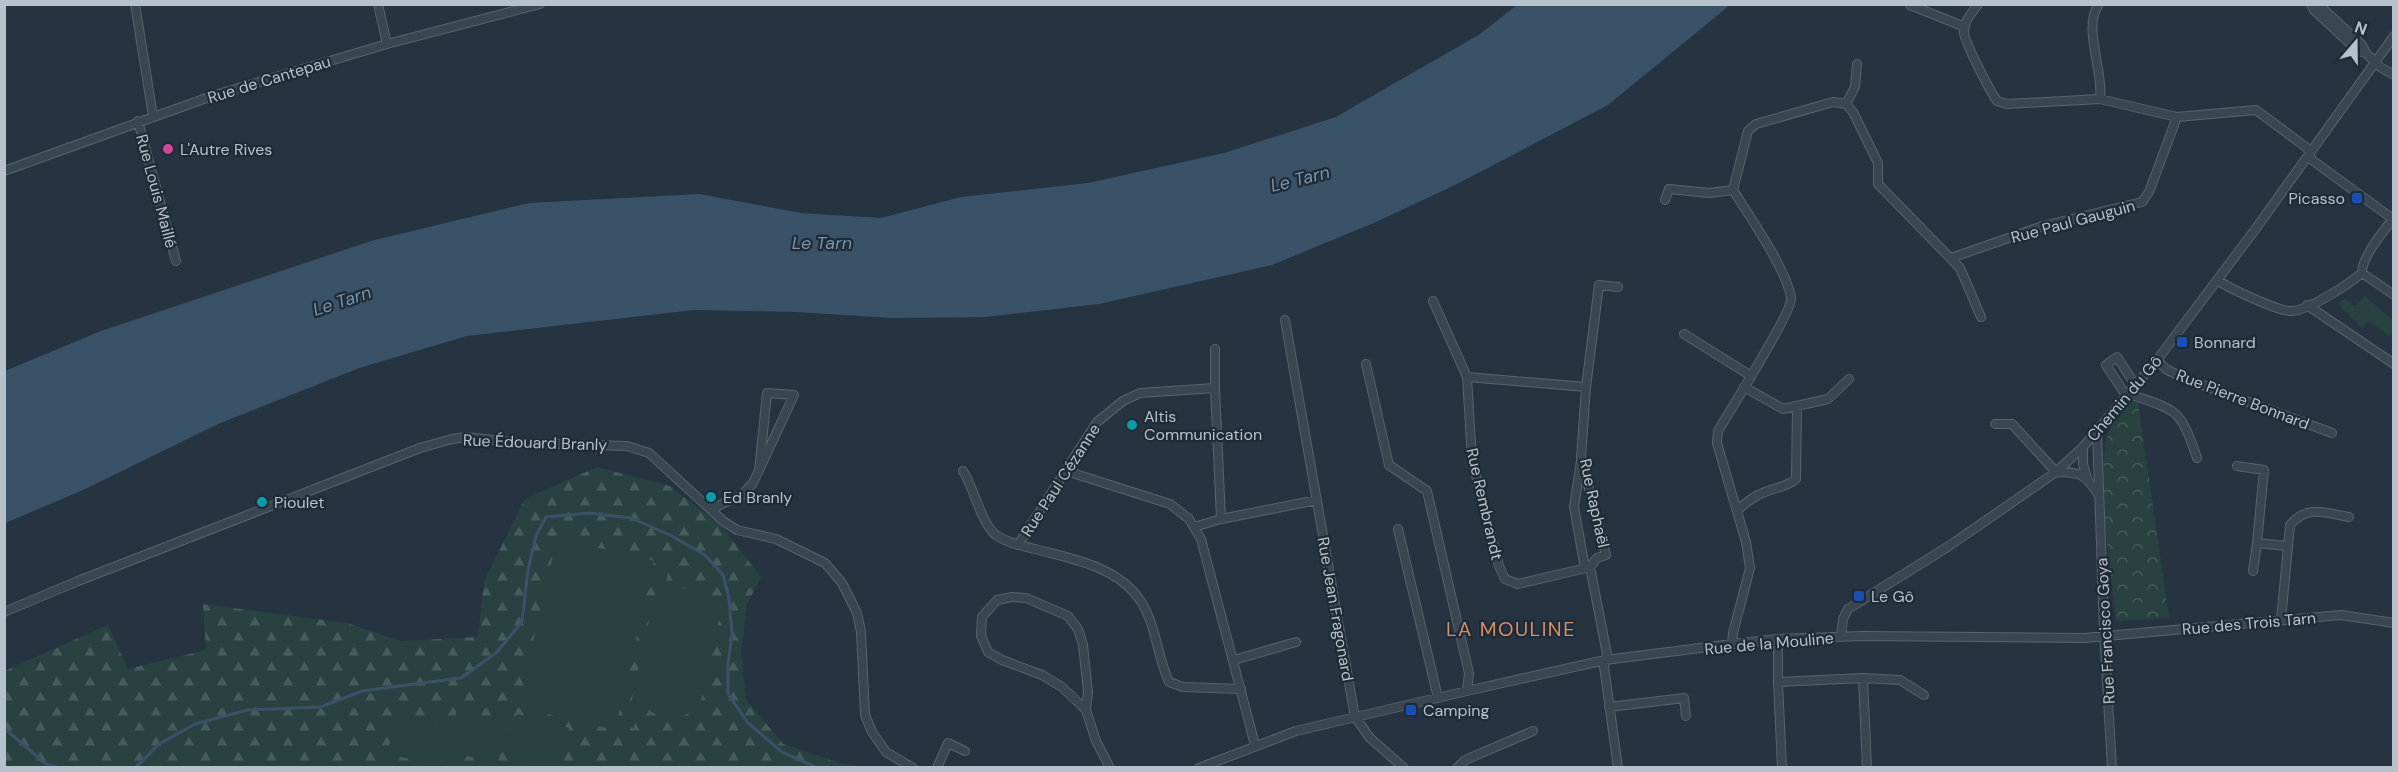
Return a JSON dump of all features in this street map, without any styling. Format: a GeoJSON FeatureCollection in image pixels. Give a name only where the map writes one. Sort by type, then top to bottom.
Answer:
{"type":"FeatureCollection","features":[{"type":"Feature","properties":{"kind":"street"},"geometry":{"type":"LineString","coordinates":[[135,4],[153,116]]}},
{"type":"Feature","properties":{"kind":"street"},"geometry":{"type":"LineString","coordinates":[[378,4],[387,44]]}},
{"type":"Feature","properties":{"kind":"street","name":"Rue de Cantepau"},"geometry":{"type":"LineString","coordinates":[[4,171],[212,96],[387,44],[540,4]]}},
{"type":"Feature","properties":{"kind":"street"},"geometry":{"type":"LineString","coordinates":[[1978,4],[1967,20],[1964,33],[1997,101],[2007,104],[2100,99],[2177,117],[2256,110],[2307,148],[2312,160],[2393,218],[2361,267],[2362,273],[2394,295]]}},
{"type":"Feature","properties":{"kind":"street"},"geometry":{"type":"LineString","coordinates":[[2099,4],[2094,11],[2092,22],[2102,85],[2100,99]]}},
{"type":"Feature","properties":{"kind":"street"},"geometry":{"type":"LineString","coordinates":[[1910,5],[1965,27]]}},
{"type":"Feature","properties":{"kind":"street"},"geometry":{"type":"LineString","coordinates":[[2312,5],[2314,10],[2358,51],[2366,53],[2394,75]]}},
{"type":"Feature","properties":{"kind":"street","name":"Chemin du Gô"},"geometry":{"type":"LineString","coordinates":[[1841,636],[1843,619],[1848,609],[1949,546],[2055,472],[2083,447],[2157,360],[2394,36]]}},
{"type":"Feature","properties":{"kind":"street"},"geometry":{"type":"LineString","coordinates":[[1846,104],[1855,87],[1857,64]]}},
{"type":"Feature","properties":{"kind":"street"},"geometry":{"type":"LineString","coordinates":[[1732,644],[1732,633],[1750,568],[1746,543],[1717,443],[1718,431],[1751,376],[1791,301],[1788,285],[1766,242],[1733,190],[1748,131],[1756,124],[1833,102],[1846,104],[1853,112],[1878,162],[1878,184],[1960,267],[1981,317]]}},
{"type":"Feature","properties":{"kind":"street","name":"Rue Paul Gauguin"},"geometry":{"type":"LineString","coordinates":[[1951,258],[2043,226],[2142,202],[2149,192],[2177,117]]}},
{"type":"Feature","properties":{"kind":"street","name":"Rue Louis Maillé"},"geometry":{"type":"LineString","coordinates":[[138,121],[176,261]]}},
{"type":"Feature","properties":{"kind":"street"},"geometry":{"type":"LineString","coordinates":[[1665,200],[1669,189],[1709,193],[1733,190]]}},
{"type":"Feature","properties":{"kind":"street"},"geometry":{"type":"LineString","coordinates":[[2217,280],[2274,307],[2292,311],[2332,294],[2362,273]]}},
{"type":"Feature","properties":{"kind":"street","name":"Rue Raphaël"},"geometry":{"type":"LineString","coordinates":[[1618,287],[1599,285],[1586,387],[1581,458],[1606,555],[1597,558],[1588,567],[1606,651],[1604,666],[1618,768]]}},
{"type":"Feature","properties":{"kind":"street","name":"Rue Rembrandt"},"geometry":{"type":"LineString","coordinates":[[1433,301],[1467,377],[1472,460],[1499,566],[1505,579],[1518,584],[1588,567]]}},
{"type":"Feature","properties":{"kind":"street"},"geometry":{"type":"LineString","coordinates":[[2307,305],[2394,363]]}},
{"type":"Feature","properties":{"kind":"street","name":"Rue Jean Fragonard"},"geometry":{"type":"LineString","coordinates":[[1285,320],[1355,717]]}},
{"type":"Feature","properties":{"kind":"street"},"geometry":{"type":"LineString","coordinates":[[1684,334],[1751,376]]}},
{"type":"Feature","properties":{"kind":"street"},"geometry":{"type":"LineString","coordinates":[[1215,349],[1221,519]]}},
{"type":"Feature","properties":{"kind":"street"},"geometry":{"type":"LineString","coordinates":[[2136,386],[2116,357],[2106,365],[2128,396],[2167,407],[2180,416],[2197,458]]}},
{"type":"Feature","properties":{"kind":"street","name":"Rue Pierre Bonnard"},"geometry":{"type":"LineString","coordinates":[[2157,360],[2166,369],[2181,376],[2332,433]]}},
{"type":"Feature","properties":{"kind":"street"},"geometry":{"type":"LineString","coordinates":[[1366,364],[1389,465],[1427,491],[1469,673],[1467,691]]}},
{"type":"Feature","properties":{"kind":"street"},"geometry":{"type":"LineString","coordinates":[[1467,377],[1586,387]]}},
{"type":"Feature","properties":{"kind":"street"},"geometry":{"type":"LineString","coordinates":[[1744,387],[1783,409],[1828,399],[1849,379]]}},
{"type":"Feature","properties":{"kind":"street","name":"Rue Paul Cézanne"},"geometry":{"type":"LineString","coordinates":[[1215,388],[1140,393],[1123,401],[1097,422],[1085,437],[1018,545],[1079,560],[1105,571],[1125,585],[1139,599],[1148,615],[1169,682],[1183,687],[1241,689]]}},
{"type":"Feature","properties":{"kind":"street"},"geometry":{"type":"LineString","coordinates":[[711,509],[742,495],[753,483],[759,471],[774,439],[794,395],[767,393],[759,471]]}},
{"type":"Feature","properties":{"kind":"street"},"geometry":{"type":"LineString","coordinates":[[1737,511],[1747,502],[1765,492],[1788,485],[1796,478],[1797,406]]}},
{"type":"Feature","properties":{"kind":"street"},"geometry":{"type":"LineString","coordinates":[[1995,424],[2012,424],[2055,472],[2075,472],[2087,478]]}},
{"type":"Feature","properties":{"kind":"street","name":"Rue Francisco Goya"},"geometry":{"type":"LineString","coordinates":[[2097,431],[2104,637],[2112,768]]}},
{"type":"Feature","properties":{"kind":"street","name":"Rue Édouard Branly"},"geometry":{"type":"LineString","coordinates":[[4,612],[420,448],[452,438],[466,437],[520,443],[627,446],[649,453],[737,530],[776,539],[825,563],[842,583],[857,613],[861,632],[865,715],[872,732],[886,752],[913,768]]}},
{"type":"Feature","properties":{"kind":"street"},"geometry":{"type":"LineString","coordinates":[[2083,447],[2083,464],[2087,478],[2098,494]]}},
{"type":"Feature","properties":{"kind":"street"},"geometry":{"type":"LineString","coordinates":[[1581,458],[1574,507],[1588,567]]}},
{"type":"Feature","properties":{"kind":"street"},"geometry":{"type":"LineString","coordinates":[[2237,466],[2264,470],[2253,570]]}},
{"type":"Feature","properties":{"kind":"street"},"geometry":{"type":"LineString","coordinates":[[963,471],[985,518],[996,535],[1018,545]]}},
{"type":"Feature","properties":{"kind":"street"},"geometry":{"type":"LineString","coordinates":[[1066,471],[1170,504],[1189,519],[1202,539],[1255,745]]}},
{"type":"Feature","properties":{"kind":"street"},"geometry":{"type":"LineString","coordinates":[[1194,527],[1221,519],[1317,500]]}},
{"type":"Feature","properties":{"kind":"street"},"geometry":{"type":"LineString","coordinates":[[2281,620],[2290,525],[2299,514],[2309,511],[2349,517]]}},
{"type":"Feature","properties":{"kind":"street"},"geometry":{"type":"LineString","coordinates":[[1398,528],[1438,698]]}},
{"type":"Feature","properties":{"kind":"street"},"geometry":{"type":"LineString","coordinates":[[2257,543],[2287,546]]}},
{"type":"Feature","properties":{"kind":"street"},"geometry":{"type":"LineString","coordinates":[[1086,710],[1062,687],[1042,675],[1002,660],[988,652],[981,636],[982,618],[997,600],[1012,597],[1026,598],[1068,616],[1078,629],[1083,645],[1088,692],[1086,710],[1096,741],[1110,768]]}},
{"type":"Feature","properties":{"kind":"street","name":"Rue des Trois Tarn"},"geometry":{"type":"LineString","coordinates":[[2104,637],[2341,615],[2394,623]]}},
{"type":"Feature","properties":{"kind":"street","name":"Rue de la Mouline"},"geometry":{"type":"LineString","coordinates":[[1199,768],[1296,731],[1605,660],[1778,639],[1841,636],[2104,637]]}},
{"type":"Feature","properties":{"kind":"street"},"geometry":{"type":"LineString","coordinates":[[1778,639],[1782,768]]}},
{"type":"Feature","properties":{"kind":"street"},"geometry":{"type":"LineString","coordinates":[[1234,660],[1296,642]]}},
{"type":"Feature","properties":{"kind":"street"},"geometry":{"type":"LineString","coordinates":[[1778,682],[1863,678],[1900,680],[1924,695]]}},
{"type":"Feature","properties":{"kind":"street"},"geometry":{"type":"LineString","coordinates":[[1863,678],[1867,768]]}},
{"type":"Feature","properties":{"kind":"street"},"geometry":{"type":"LineString","coordinates":[[1609,706],[1684,698],[1686,716]]}},
{"type":"Feature","properties":{"kind":"street"},"geometry":{"type":"LineString","coordinates":[[1355,717],[1370,738],[1404,768]]}},
{"type":"Feature","properties":{"kind":"street"},"geometry":{"type":"LineString","coordinates":[[1457,768],[1465,760],[1533,731]]}},
{"type":"Feature","properties":{"kind":"street"},"geometry":{"type":"LineString","coordinates":[[937,768],[948,743],[965,751]]}},
{"type":"Feature","properties":{"kind":"green space"},"geometry":{"type":"Polygon","coordinates":[[[2365,296],[2393,320],[2393,332],[2389,336],[2368,321],[2362,328],[2338,304],[2345,298],[2355,306],[2365,296]]]}},
{"type":"Feature","properties":{"kind":"green space"},"geometry":{"type":"Polygon","coordinates":[[[2131,401],[2138,403],[2169,618],[2116,621],[2105,521],[2104,466],[2106,444],[2111,427],[2117,416],[2131,401]]]}},
{"type":"Feature","properties":{"kind":"green space"},"geometry":{"type":"Polygon","coordinates":[[[597,467],[670,486],[723,528],[761,577],[747,604],[741,654],[746,699],[783,744],[839,763],[865,767],[5,767],[4,671],[108,625],[128,669],[206,650],[203,604],[347,623],[401,641],[478,637],[484,581],[525,499],[597,467]]]}},
{"type":"Feature","properties":{"kind":"green space"},"geometry":{"type":"Polygon","coordinates":[[[557,538],[654,561],[615,730],[518,707],[557,538]]]}},
{"type":"Feature","properties":{"kind":"green space"},"geometry":{"type":"Polygon","coordinates":[[[664,552],[672,554],[663,595],[670,591],[684,589],[697,592],[714,607],[717,599],[723,601],[696,723],[689,721],[691,712],[677,717],[663,717],[645,707],[640,701],[634,728],[626,726],[664,552]]]}},
{"type":"Feature","properties":{"kind":"green space"},"geometry":{"type":"Polygon","coordinates":[[[457,709],[509,723],[497,764],[446,750],[457,709]]]}},
{"type":"Feature","properties":{"kind":"green space"},"geometry":{"type":"Polygon","coordinates":[[[399,712],[450,726],[439,767],[387,753],[399,712]]]}},
{"type":"Feature","properties":{"kind":"green space"},"geometry":{"type":"Polygon","coordinates":[[[517,714],[569,728],[558,767],[506,755],[517,714]]]}},
{"type":"Feature","properties":{"kind":"water","name":"Le Tarn"},"geometry":{"type":"Polygon","coordinates":[[[1517,5],[1730,5],[1608,105],[1455,185],[1376,222],[1272,265],[1099,304],[985,317],[892,318],[796,312],[694,310],[467,336],[359,368],[218,424],[81,491],[5,523],[5,371],[101,331],[371,241],[529,203],[699,194],[801,213],[881,218],[961,197],[1088,183],[1224,153],[1336,117],[1480,34],[1517,5]]]}},
{"type":"Feature","properties":{"kind":"waterway"},"geometry":{"type":"LineString","coordinates":[[135,768],[159,744],[195,724],[248,710],[321,707],[362,691],[461,678],[496,653],[522,622],[528,570],[536,536],[546,517],[589,513],[631,518],[672,536],[705,555],[723,575],[729,598],[732,634],[728,664],[728,694],[748,723],[782,752],[818,768]]}},
{"type":"Feature","properties":{"kind":"waterway"},"geometry":{"type":"LineString","coordinates":[[4,728],[46,764],[60,768]]}},
{"type":"Feature","properties":{"kind":"place","name":"L'Autre Rives"},"geometry":{"type":"Point","coordinates":[168,149]}},
{"type":"Feature","properties":{"kind":"place","name":"Picasso"},"geometry":{"type":"Point","coordinates":[2357,198]}},
{"type":"Feature","properties":{"kind":"place","name":"Bonnard"},"geometry":{"type":"Point","coordinates":[2182,342]}},
{"type":"Feature","properties":{"kind":"place","name":"Altis Communication"},"geometry":{"type":"Point","coordinates":[1132,425]}},
{"type":"Feature","properties":{"kind":"place","name":"Ed Branly"},"geometry":{"type":"Point","coordinates":[711,497]}},
{"type":"Feature","properties":{"kind":"place","name":"Pioulet"},"geometry":{"type":"Point","coordinates":[262,502]}},
{"type":"Feature","properties":{"kind":"place","name":"Le Gô"},"geometry":{"type":"Point","coordinates":[1859,596]}},
{"type":"Feature","properties":{"kind":"place","name":"Camping"},"geometry":{"type":"Point","coordinates":[1411,710]}},
{"type":"Feature","properties":{"kind":"district","name":"LA MOULINE"},"geometry":{"type":"Point","coordinates":[1511,629]}}]}
